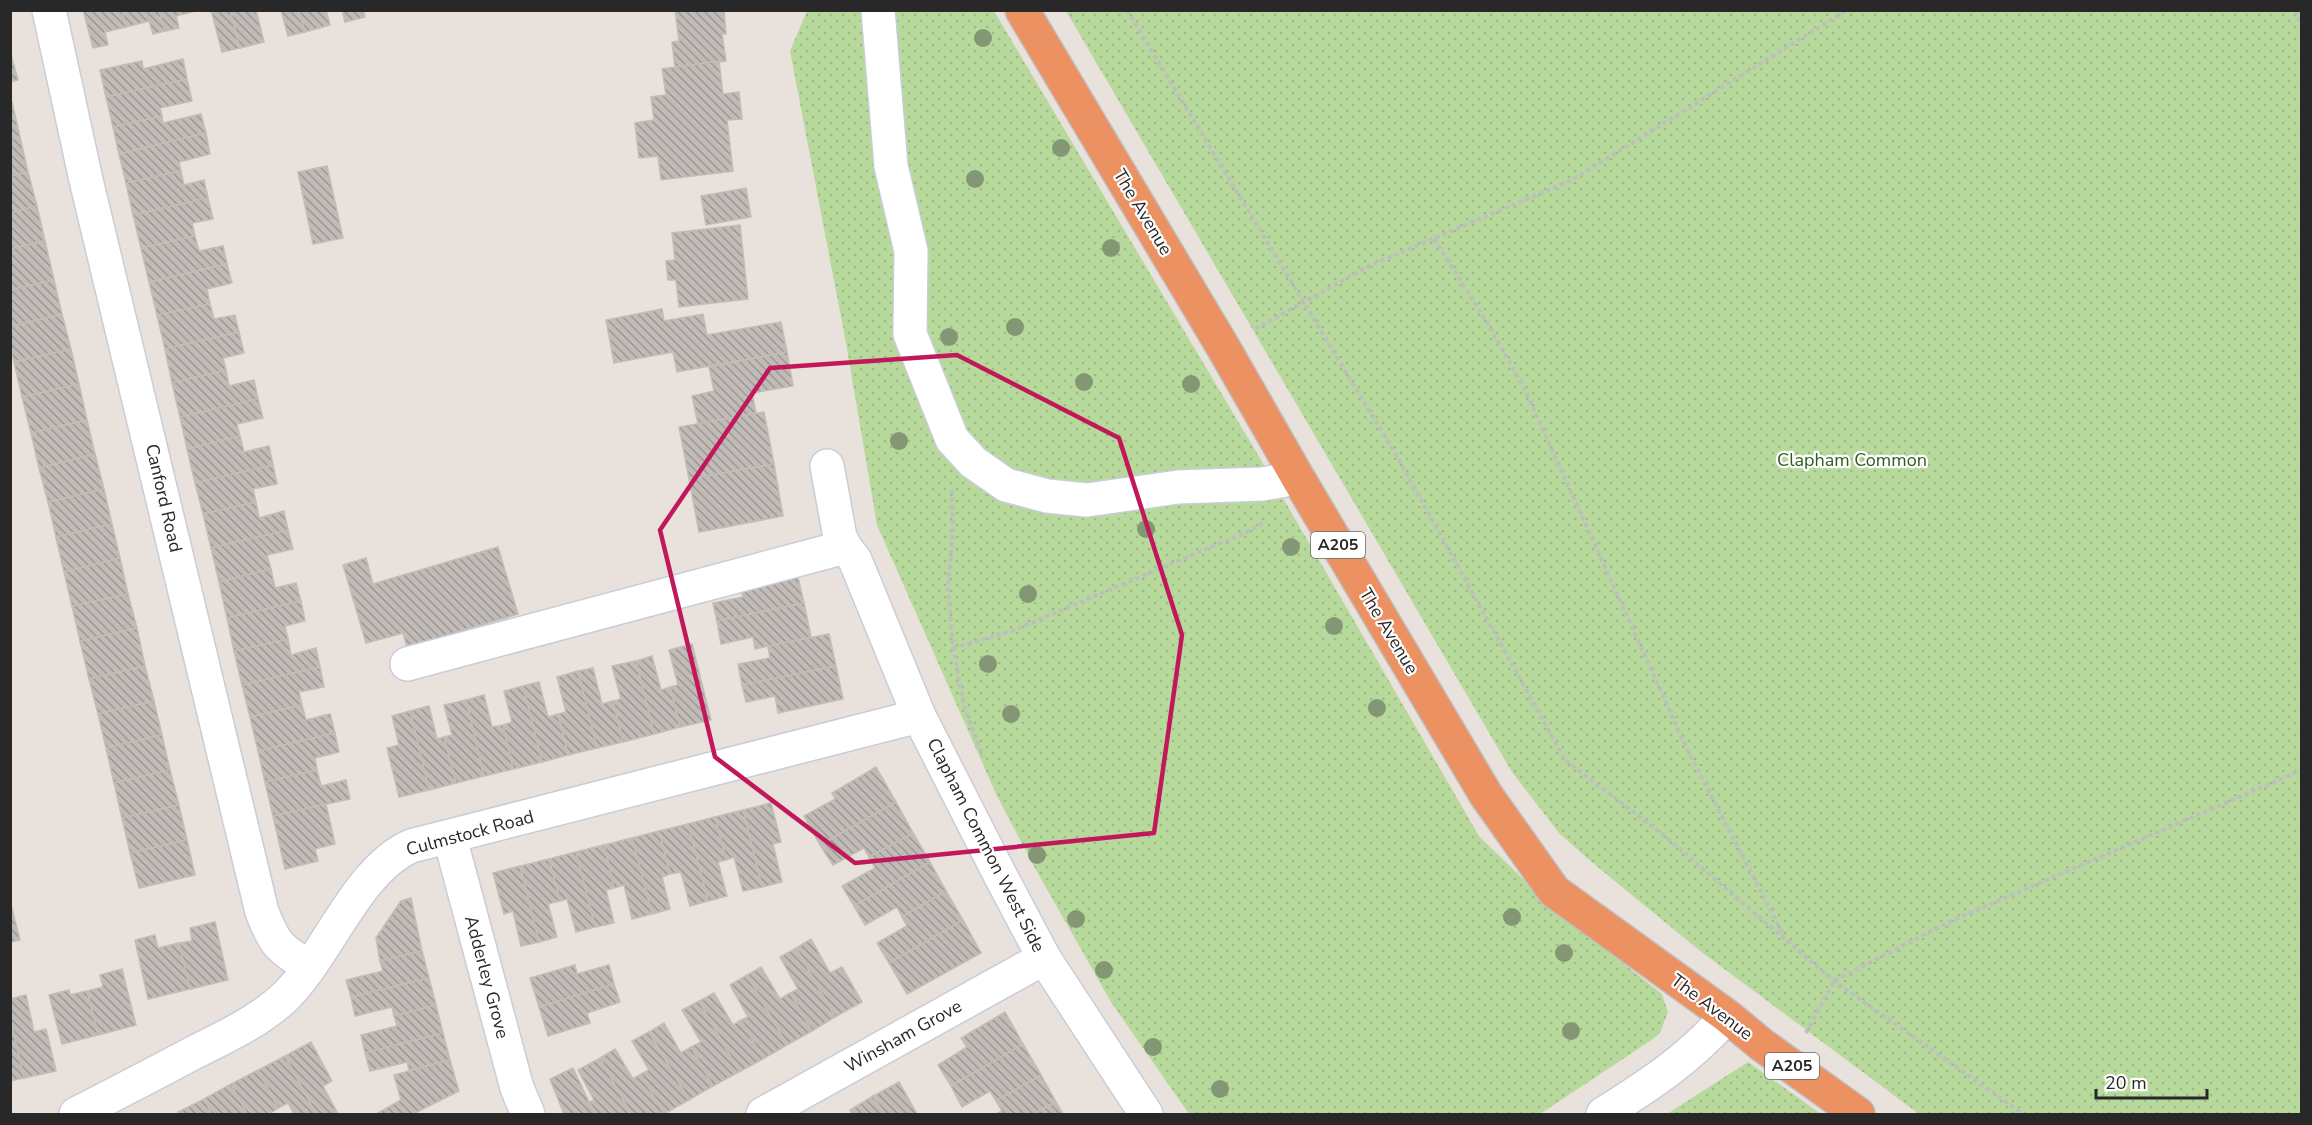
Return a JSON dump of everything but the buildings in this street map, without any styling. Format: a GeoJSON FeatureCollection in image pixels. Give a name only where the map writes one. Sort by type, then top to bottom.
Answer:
{"type":"FeatureCollection","features":[{"type":"Feature","properties":{"kind":"highway","name":"The Avenue"},"geometry":{"type":"LineString","coordinates":[[1022,10],[1486,795],[1554,891],[1858,1114]]}},
{"type":"Feature","properties":{"kind":"street","name":"Canford Road"},"geometry":{"type":"LineString","coordinates":[[49,10],[86,180],[262,912],[274,939],[288,955],[310,966]]}},
{"type":"Feature","properties":{"kind":"street"},"geometry":{"type":"LineString","coordinates":[[878,10],[891,166],[910,251],[910,334],[952,439],[973,462],[1006,485],[1047,496],[1087,500],[1178,488],[1262,484],[1298,478]]}},
{"type":"Feature","properties":{"kind":"street","name":"Clapham Common West Side"},"geometry":{"type":"LineString","coordinates":[[827,466],[840,537],[850,553],[919,716],[1044,958],[1146,1114]]}},
{"type":"Feature","properties":{"kind":"street"},"geometry":{"type":"LineString","coordinates":[[407,664],[850,553]]}},
{"type":"Feature","properties":{"kind":"street","name":"Culmstock Road"},"geometry":{"type":"LineString","coordinates":[[76,1114],[246,1026],[286,996],[310,966],[372,877],[383,864],[411,846],[450,838],[919,716]]}},
{"type":"Feature","properties":{"kind":"street","name":"Adderley Grove"},"geometry":{"type":"LineString","coordinates":[[450,838],[517,1088],[528,1114]]}},
{"type":"Feature","properties":{"kind":"street","name":"Winsham Grove"},"geometry":{"type":"LineString","coordinates":[[763,1114],[1044,958]]}},
{"type":"Feature","properties":{"kind":"street"},"geometry":{"type":"LineString","coordinates":[[1603,1114],[1665,1075],[1713,1032],[1727,1016]]}},
{"type":"Feature","properties":{"kind":"path"},"geometry":{"type":"LineString","coordinates":[[1128,10],[1302,303],[1399,460],[1565,760],[1661,833],[1834,981],[2023,1114]]}},
{"type":"Feature","properties":{"kind":"path"},"geometry":{"type":"LineString","coordinates":[[1248,333],[1371,265],[1572,180],[1847,10]]}},
{"type":"Feature","properties":{"kind":"path"},"geometry":{"type":"LineString","coordinates":[[2296,10],[2301,29]]}},
{"type":"Feature","properties":{"kind":"path"},"geometry":{"type":"LineString","coordinates":[[1434,239],[1487,322],[1526,392],[1687,749],[1786,939]]}},
{"type":"Feature","properties":{"kind":"path"},"geometry":{"type":"LineString","coordinates":[[952,439],[953,531],[948,586],[953,648],[964,706],[986,766]]}},
{"type":"Feature","properties":{"kind":"path"},"geometry":{"type":"LineString","coordinates":[[953,648],[1011,630],[1249,531],[1267,520]]}},
{"type":"Feature","properties":{"kind":"path"},"geometry":{"type":"LineString","coordinates":[[1804,1037],[1834,981],[1949,922],[2301,770]]}},
{"type":"Feature","properties":{"kind":"highlighted area"},"geometry":{"type":"Polygon","coordinates":[[[957,355],[1119,438],[1182,635],[1154,833],[855,863],[715,757],[660,530],[770,368],[957,355]]]}},
{"type":"Feature","properties":{"kind":"green space"},"geometry":{"type":"Polygon","coordinates":[[[807,11],[994,11],[1258,455],[1479,836],[1552,907],[1662,994],[1668,1012],[1660,1033],[1653,1039],[1540,1114],[1189,1114],[1111,1002],[1036,870],[997,796],[877,525],[846,343],[790,51],[807,11]]]}},
{"type":"Feature","properties":{"kind":"green space","name":"Clapham Common"},"geometry":{"type":"Polygon","coordinates":[[[1066,11],[2301,11],[2301,1114],[1919,1114],[1699,950],[1588,859],[1559,833],[1512,772],[1066,11]]]}},
{"type":"Feature","properties":{"kind":"green space"},"geometry":{"type":"Polygon","coordinates":[[[1748,1062],[1821,1114],[1667,1114],[1748,1062]]]}}]}
